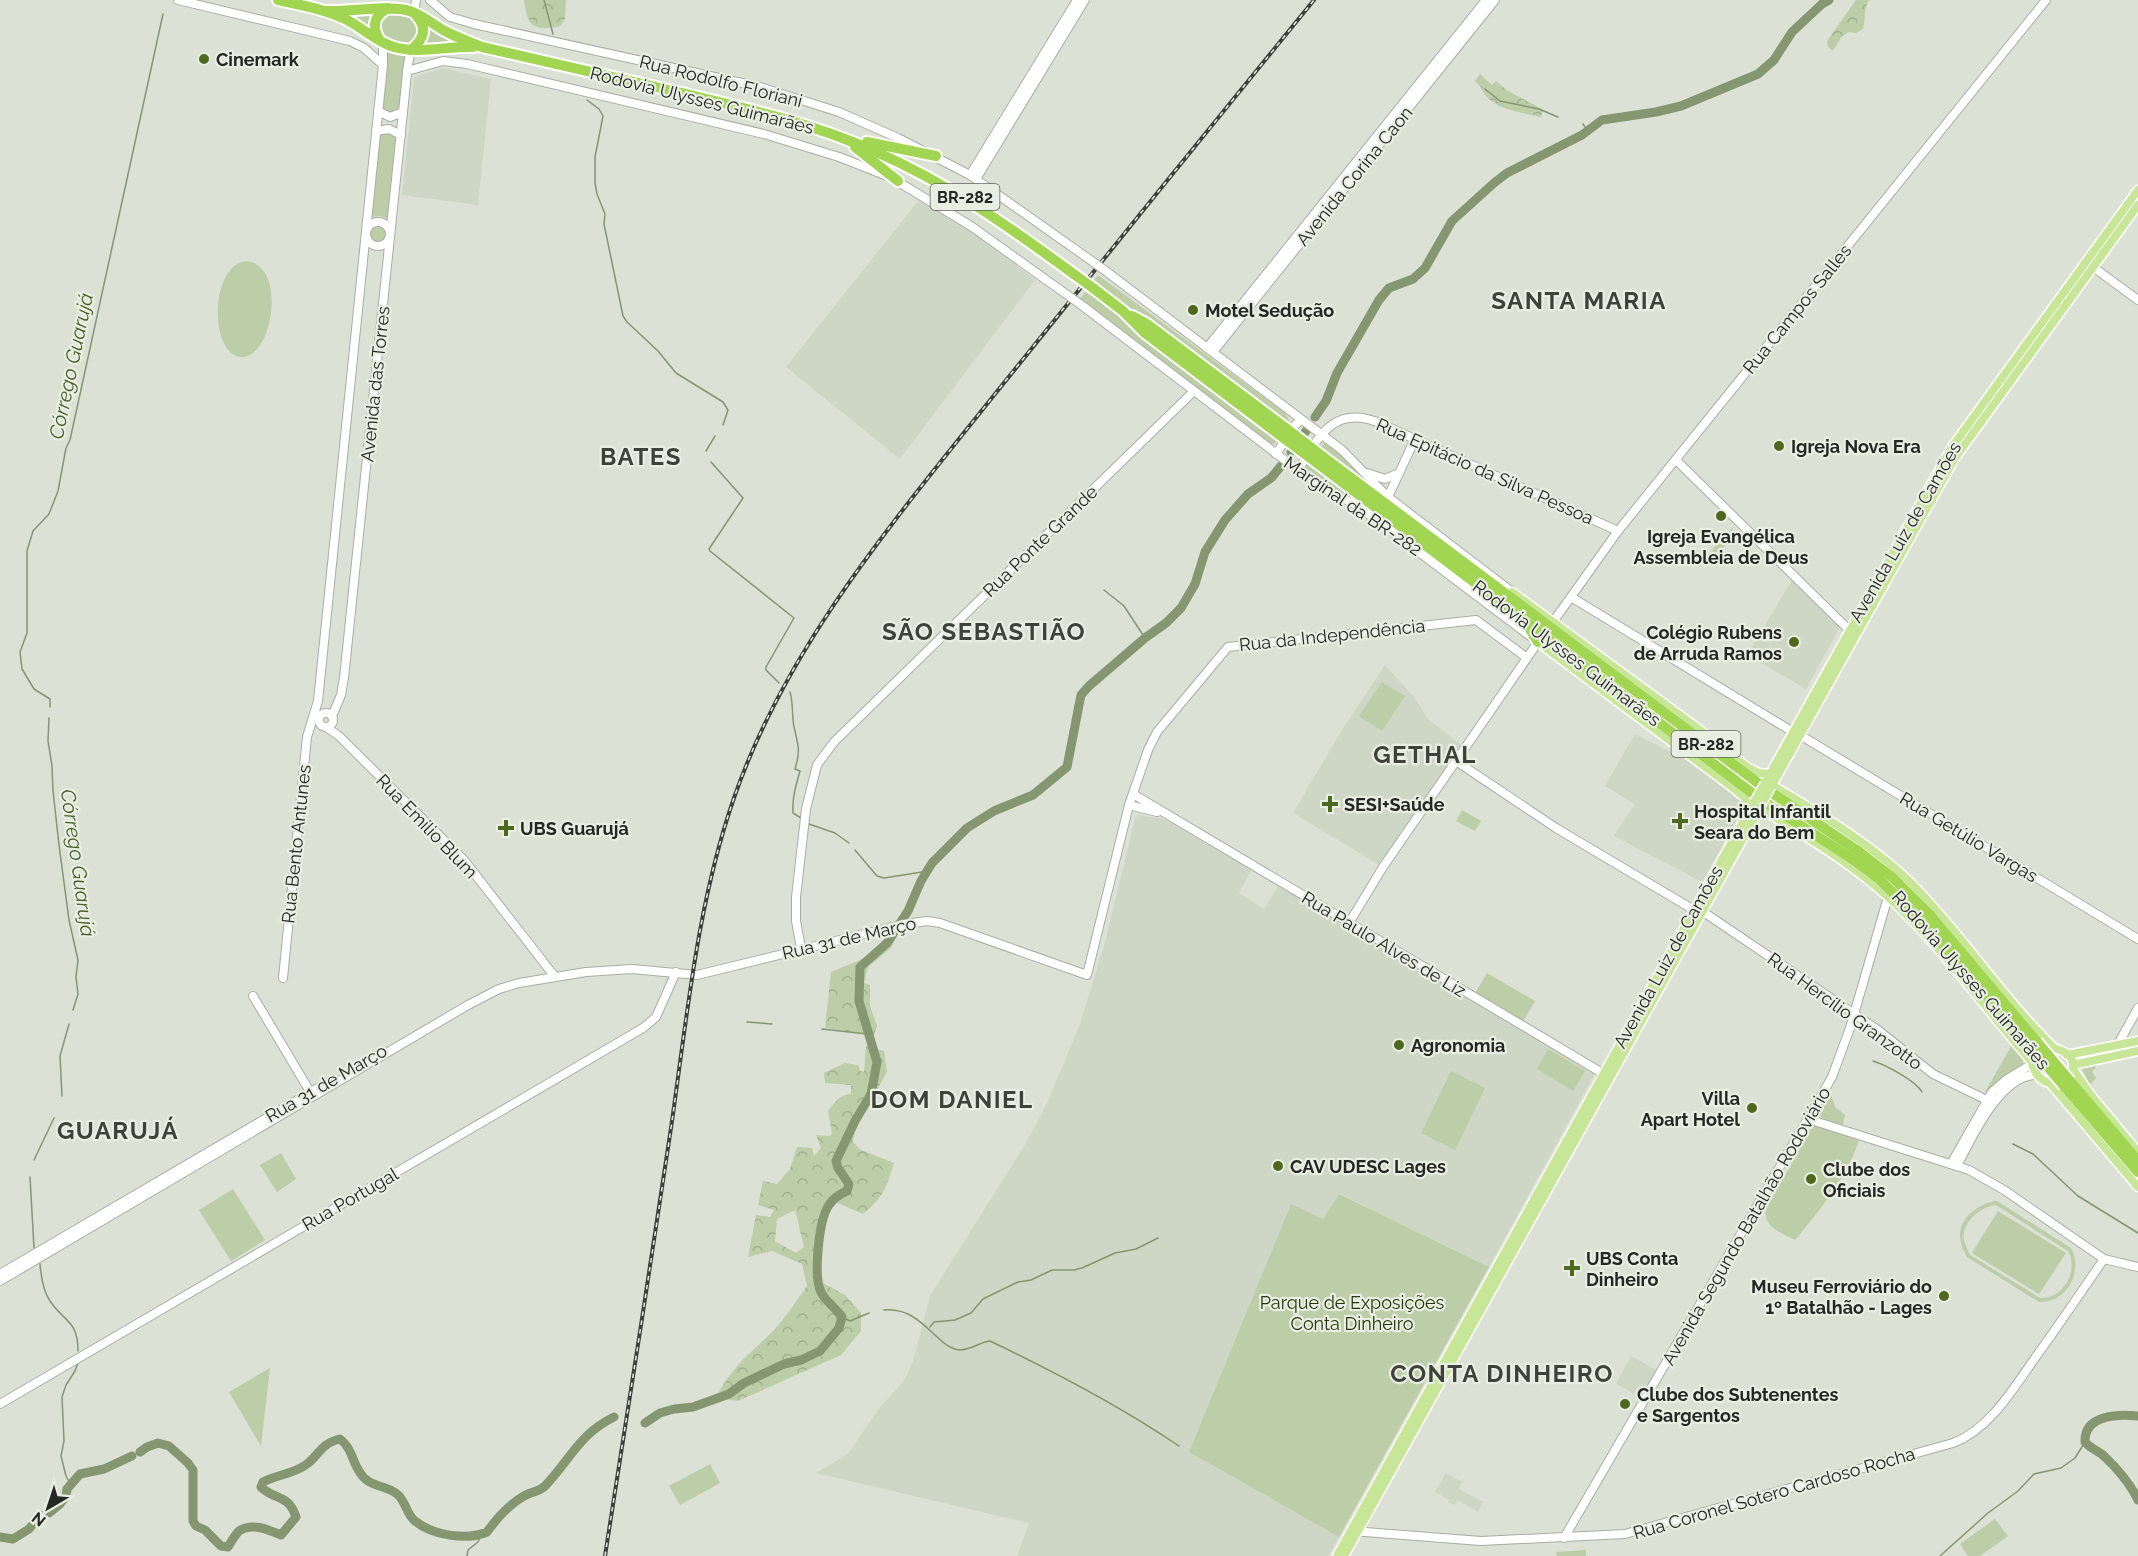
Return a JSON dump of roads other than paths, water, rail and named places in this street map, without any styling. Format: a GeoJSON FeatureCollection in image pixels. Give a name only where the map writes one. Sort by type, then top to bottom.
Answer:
{"type":"FeatureCollection","features":[{"type":"Feature","properties":{"kind":"highway","name":"Rodovia Ulysses Guimarães"},"geometry":{"type":"LineString","coordinates":[[278,0],[326,11],[348,12],[389,4],[414,13],[459,38],[482,47],[761,112],[820,129],[900,162],[962,196],[1123,311],[1147,324],[1319,459],[1486,579],[1766,789],[1870,859],[1904,889],[1941,928],[2138,1172]]}},
{"type":"Feature","properties":{"kind":"highway"},"geometry":{"type":"LineString","coordinates":[[383,44],[374,28],[375,20],[389,4]]}},
{"type":"Feature","properties":{"kind":"highway","name":"Rodovia Ulysses Guimarães"},"geometry":{"type":"LineString","coordinates":[[326,11],[354,24],[383,44],[411,50],[448,46],[482,47]]}},
{"type":"Feature","properties":{"kind":"highway"},"geometry":{"type":"LineString","coordinates":[[411,50],[419,44],[424,28],[414,13]]}},
{"type":"Feature","properties":{"kind":"highway"},"geometry":{"type":"LineString","coordinates":[[820,129],[849,144],[898,181]]}},
{"type":"Feature","properties":{"kind":"highway"},"geometry":{"type":"LineString","coordinates":[[843,138],[936,156]]}},
{"type":"Feature","properties":{"kind":"highway","name":"Rodovia Ulysses Guimarães"},"geometry":{"type":"LineString","coordinates":[[1319,459],[1522,619],[1760,798],[1867,869],[1903,901],[2034,1045]]}},
{"type":"Feature","properties":{"kind":"highway"},"geometry":{"type":"LineString","coordinates":[[1486,579],[1512,592]]}},
{"type":"Feature","properties":{"kind":"highway"},"geometry":{"type":"LineString","coordinates":[[1522,619],[1538,642]]}},
{"type":"Feature","properties":{"kind":"highway"},"geometry":{"type":"LineString","coordinates":[[1570,634],[1589,657]]}},
{"type":"Feature","properties":{"kind":"highway"},"geometry":{"type":"LineString","coordinates":[[1557,656],[1577,660]]}},
{"type":"Feature","properties":{"kind":"highway"},"geometry":{"type":"LineString","coordinates":[[1941,928],[1971,952]]}},
{"type":"Feature","properties":{"kind":"highway"},"geometry":{"type":"LineString","coordinates":[[1939,940],[1957,973]]}},
{"type":"Feature","properties":{"kind":"highway","name":"Rodovia Ulysses Guimarães"},"geometry":{"type":"LineString","coordinates":[[2067,1084],[2138,1161]]}},
{"type":"Feature","properties":{"kind":"main road"},"geometry":{"type":"LineString","coordinates":[[178,0],[350,41],[364,48],[383,64]]}},
{"type":"Feature","properties":{"kind":"main road"},"geometry":{"type":"LineString","coordinates":[[414,13],[416,0]]}},
{"type":"Feature","properties":{"kind":"main road","name":"Rua Rodolfo Floriani"},"geometry":{"type":"LineString","coordinates":[[430,0],[450,17],[474,24],[760,87],[866,123],[936,156],[973,177],[1089,259]]}},
{"type":"Feature","properties":{"kind":"main road"},"geometry":{"type":"LineString","coordinates":[[973,177],[1077,0]]}},
{"type":"Feature","properties":{"kind":"main road"},"geometry":{"type":"LineString","coordinates":[[973,177],[1085,0]]}},
{"type":"Feature","properties":{"kind":"main road","name":"Avenida Corina Caon"},"geometry":{"type":"LineString","coordinates":[[1210,350],[1486,0]]}},
{"type":"Feature","properties":{"kind":"main road","name":"Avenida Corina Caon"},"geometry":{"type":"LineString","coordinates":[[1210,350],[1495,0]]}},
{"type":"Feature","properties":{"kind":"main road","name":"Rua Campos Salles"},"geometry":{"type":"LineString","coordinates":[[1553,622],[1618,531],[2046,0]]}},
{"type":"Feature","properties":{"kind":"main road","name":"Avenida das Torres"},"geometry":{"type":"LineString","coordinates":[[318,713],[383,64],[383,44]]}},
{"type":"Feature","properties":{"kind":"main road","name":"Avenida das Torres"},"geometry":{"type":"LineString","coordinates":[[330,722],[341,695],[344,678],[400,135],[411,50]]}},
{"type":"Feature","properties":{"kind":"main road","name":"Marginal da BR-282"},"geometry":{"type":"LineString","coordinates":[[407,71],[443,62],[467,64],[764,134],[839,157],[898,181],[971,226],[1084,307],[1323,488],[1358,506],[1756,807],[1836,856],[1888,897],[1917,926],[2032,1063]]}},
{"type":"Feature","properties":{"kind":"main road"},"geometry":{"type":"LineString","coordinates":[[378,111],[390,117],[403,112]]}},
{"type":"Feature","properties":{"kind":"main road"},"geometry":{"type":"LineString","coordinates":[[376,131],[389,129],[400,135]]}},
{"type":"Feature","properties":{"kind":"main road","name":"Avenida Luiz de Camões"},"geometry":{"type":"LineString","coordinates":[[1769,785],[1769,774],[1796,734],[1955,458],[2135,206],[2138,190]]}},
{"type":"Feature","properties":{"kind":"main road","name":"Avenida Luiz de Camões"},"geometry":{"type":"LineString","coordinates":[[1508,1254],[1676,943],[1701,908],[1709,883],[1769,785],[1849,630],[1952,447],[2135,206]]}},
{"type":"Feature","properties":{"kind":"main road"},"geometry":{"type":"LineString","coordinates":[[378,222],[386,225],[390,235],[383,245],[375,245],[369,241],[366,230],[371,224],[378,222]]}},
{"type":"Feature","properties":{"kind":"main road","name":"Marginal da BR-282"},"geometry":{"type":"LineString","coordinates":[[1089,259],[1321,434],[1363,470],[1388,498],[1512,592],[1747,767],[1759,773],[1769,774]]}},
{"type":"Feature","properties":{"kind":"main road"},"geometry":{"type":"LineString","coordinates":[[2093,267],[2138,300]]}},
{"type":"Feature","properties":{"kind":"main road","name":"Rua Ponte Grande"},"geometry":{"type":"LineString","coordinates":[[801,948],[795,912],[797,875],[810,787],[820,758],[1194,391]]}},
{"type":"Feature","properties":{"kind":"main road","name":"Rua Epitácio da Silva Pessoa"},"geometry":{"type":"LineString","coordinates":[[1321,434],[1336,422],[1363,418],[1415,439],[1618,531]]}},
{"type":"Feature","properties":{"kind":"main road"},"geometry":{"type":"LineString","coordinates":[[1276,454],[1295,425],[1302,420]]}},
{"type":"Feature","properties":{"kind":"main road"},"geometry":{"type":"LineString","coordinates":[[1298,470],[1321,434]]}},
{"type":"Feature","properties":{"kind":"main road"},"geometry":{"type":"LineString","coordinates":[[1388,498],[1415,439]]}},
{"type":"Feature","properties":{"kind":"main road"},"geometry":{"type":"LineString","coordinates":[[1676,459],[1849,630]]}},
{"type":"Feature","properties":{"kind":"main road"},"geometry":{"type":"LineString","coordinates":[[1363,470],[1385,479],[1400,473]]}},
{"type":"Feature","properties":{"kind":"main road","name":"Rua Getúlio Vargas"},"geometry":{"type":"LineString","coordinates":[[1571,597],[2138,939]]}},
{"type":"Feature","properties":{"kind":"main road","name":"Rua da Independência"},"geometry":{"type":"LineString","coordinates":[[1087,975],[1129,805],[1154,736],[1228,647],[1476,620],[1527,658]]}},
{"type":"Feature","properties":{"kind":"main road"},"geometry":{"type":"LineString","coordinates":[[1349,923],[1383,867],[1538,642]]}},
{"type":"Feature","properties":{"kind":"main road"},"geometry":{"type":"LineString","coordinates":[[318,713],[320,722],[330,722]]}},
{"type":"Feature","properties":{"kind":"main road","name":"Rua Bento Antunes"},"geometry":{"type":"LineString","coordinates":[[283,978],[307,736],[311,721],[318,713]]}},
{"type":"Feature","properties":{"kind":"main road","name":"Rua Emílio Blum"},"geometry":{"type":"LineString","coordinates":[[330,722],[339,736],[464,860],[553,975]]}},
{"type":"Feature","properties":{"kind":"main road","name":"Rua Hercílio Granzotto"},"geometry":{"type":"LineString","coordinates":[[1456,761],[1556,828],[1701,908],[1886,1036],[1933,1074],[1990,1102]]}},
{"type":"Feature","properties":{"kind":"main road"},"geometry":{"type":"LineString","coordinates":[[1769,785],[1868,848],[1893,867],[1922,895],[2054,1048],[2067,1055],[2090,1094],[2138,1152]]}},
{"type":"Feature","properties":{"kind":"main road","name":"Rua Paulo Alves de Liz"},"geometry":{"type":"LineString","coordinates":[[1133,794],[1604,1074]]}},
{"type":"Feature","properties":{"kind":"main road","name":"Rua Paulo Alves de Liz"},"geometry":{"type":"LineString","coordinates":[[1129,805],[1164,814]]}},
{"type":"Feature","properties":{"kind":"main road","name":"Avenida Luiz de Camões"},"geometry":{"type":"LineString","coordinates":[[1344,1556],[1354,1532],[1492,1282],[1626,1049],[1756,807]]}},
{"type":"Feature","properties":{"kind":"main road"},"geometry":{"type":"LineString","coordinates":[[1701,908],[1711,886],[1709,883]]}},
{"type":"Feature","properties":{"kind":"main road","name":"Avenida Segundo Batalhão Rodoviário"},"geometry":{"type":"LineString","coordinates":[[1564,1538],[1832,1077],[1854,1014],[1888,897]]}},
{"type":"Feature","properties":{"kind":"main road","name":"Rua 31 de Março"},"geometry":{"type":"LineString","coordinates":[[0,1274],[490,993],[512,984],[553,975],[633,964],[663,967],[693,975],[900,926],[934,922],[1087,975]]}},
{"type":"Feature","properties":{"kind":"main road","name":"Rua Portugal"},"geometry":{"type":"LineString","coordinates":[[0,1404],[643,1028],[656,1017],[676,972]]}},
{"type":"Feature","properties":{"kind":"main road"},"geometry":{"type":"LineString","coordinates":[[253,996],[311,1095]]}},
{"type":"Feature","properties":{"kind":"main road"},"geometry":{"type":"LineString","coordinates":[[2117,1046],[2138,1008]]}},
{"type":"Feature","properties":{"kind":"main road"},"geometry":{"type":"LineString","coordinates":[[2067,1055],[2138,1041]]}},
{"type":"Feature","properties":{"kind":"main road"},"geometry":{"type":"LineString","coordinates":[[1954,1165],[1990,1102],[2006,1080],[2032,1063],[2039,1052],[2054,1048]]}},
{"type":"Feature","properties":{"kind":"main road"},"geometry":{"type":"LineString","coordinates":[[1604,1074],[1610,1071],[1620,1052],[1626,1049]]}},
{"type":"Feature","properties":{"kind":"main road"},"geometry":{"type":"LineString","coordinates":[[2073,1067],[2138,1052]]}},
{"type":"Feature","properties":{"kind":"main road"},"geometry":{"type":"LineString","coordinates":[[2032,1063],[2038,1075],[2049,1082],[2138,1188]]}},
{"type":"Feature","properties":{"kind":"main road"},"geometry":{"type":"LineString","coordinates":[[2049,1082],[2066,1080],[2072,1075],[2073,1067]]}},
{"type":"Feature","properties":{"kind":"main road"},"geometry":{"type":"LineString","coordinates":[[1990,1102],[2025,1076],[2038,1075]]}},
{"type":"Feature","properties":{"kind":"main road","name":"Rua 31 de Março"},"geometry":{"type":"LineString","coordinates":[[0,1281],[311,1095]]}},
{"type":"Feature","properties":{"kind":"main road"},"geometry":{"type":"LineString","coordinates":[[1808,1119],[1954,1165],[1980,1176],[2104,1259],[2138,1267]]}},
{"type":"Feature","properties":{"kind":"main road","name":"Rua Coronel Sotero Cardoso Rocha"},"geometry":{"type":"LineString","coordinates":[[1354,1532],[1481,1541],[1614,1536],[1960,1440],[1982,1425],[1997,1408],[2104,1259]]}},
{"type":"Feature","properties":{"kind":"main road","name":"Avenida Luiz de Camões"},"geometry":{"type":"LineString","coordinates":[[1337,1556],[1354,1532]]}},
{"type":"Feature","properties":{"kind":"waterway"},"geometry":{"type":"LineString","coordinates":[[544,0],[553,34]]}},
{"type":"Feature","properties":{"kind":"waterway"},"geometry":{"type":"LineString","coordinates":[[1315,417],[1326,401],[1337,373],[1379,300],[1389,288],[1413,279],[1425,268],[1452,221],[1494,183],[1507,173],[1582,135],[1602,120],[1681,106],[1758,74],[1774,60],[1792,32],[1829,0]]}},
{"type":"Feature","properties":{"kind":"waterway","name":"Córrego Guarujá"},"geometry":{"type":"LineString","coordinates":[[50,707],[50,699],[34,689],[22,669],[20,652],[27,633],[27,551],[33,531],[49,514],[58,491],[163,14]]}},
{"type":"Feature","properties":{"kind":"waterway"},"geometry":{"type":"LineString","coordinates":[[1485,89],[1500,101],[1539,109],[1558,117]]}},
{"type":"Feature","properties":{"kind":"waterway"},"geometry":{"type":"LineString","coordinates":[[587,100],[599,109],[603,116],[595,157],[595,183],[605,214],[604,224],[623,316],[676,373],[723,402],[728,410],[723,425]]}},
{"type":"Feature","properties":{"kind":"waterway"},"geometry":{"type":"LineString","coordinates":[[1583,124],[1587,130]]}},
{"type":"Feature","properties":{"kind":"waterway"},"geometry":{"type":"LineString","coordinates":[[1291,452],[1306,431]]}},
{"type":"Feature","properties":{"kind":"waterway"},"geometry":{"type":"LineString","coordinates":[[706,451],[715,436]]}},
{"type":"Feature","properties":{"kind":"waterway"},"geometry":{"type":"LineString","coordinates":[[711,462],[743,498],[709,549],[710,551],[794,618],[766,667],[766,670],[779,683]]}},
{"type":"Feature","properties":{"kind":"waterway"},"geometry":{"type":"LineString","coordinates":[[645,1423],[660,1413],[693,1407],[729,1394],[744,1383],[784,1364],[801,1360],[820,1351],[839,1328],[842,1317],[821,1292],[817,1261],[825,1212],[839,1195],[847,1191],[849,1184],[836,1161],[871,1094],[877,1062],[859,1001],[860,967],[887,943],[908,911],[932,863],[967,828],[994,811],[1033,795],[1067,767],[1081,695],[1181,608],[1195,584],[1205,552],[1225,520],[1248,494],[1271,478],[1281,466]]}},
{"type":"Feature","properties":{"kind":"waterway"},"geometry":{"type":"LineString","coordinates":[[1104,590],[1124,606],[1145,638]]}},
{"type":"Feature","properties":{"kind":"waterway"},"geometry":{"type":"LineString","coordinates":[[790,692],[798,750],[795,769],[800,771],[793,813],[801,818]]}},
{"type":"Feature","properties":{"kind":"waterway","name":"Córrego Guarujá"},"geometry":{"type":"LineString","coordinates":[[49,718],[48,741],[59,845],[69,920],[78,960],[76,977],[78,994],[73,1010]]}},
{"type":"Feature","properties":{"kind":"waterway"},"geometry":{"type":"LineString","coordinates":[[809,824],[835,833],[849,843]]}},
{"type":"Feature","properties":{"kind":"waterway"},"geometry":{"type":"LineString","coordinates":[[855,850],[877,876],[884,878],[926,873]]}},
{"type":"Feature","properties":{"kind":"waterway"},"geometry":{"type":"LineString","coordinates":[[747,1022],[772,1024]]}},
{"type":"Feature","properties":{"kind":"waterway","name":"Córrego Guarujá"},"geometry":{"type":"LineString","coordinates":[[62,1096],[60,1056],[69,1024]]}},
{"type":"Feature","properties":{"kind":"waterway"},"geometry":{"type":"LineString","coordinates":[[822,1029],[867,1034]]}},
{"type":"Feature","properties":{"kind":"waterway"},"geometry":{"type":"LineString","coordinates":[[1873,1061],[1900,1074],[1914,1083],[1922,1092]]}},
{"type":"Feature","properties":{"kind":"waterway","name":"Córrego Guarujá"},"geometry":{"type":"LineString","coordinates":[[34,1160],[54,1118]]}},
{"type":"Feature","properties":{"kind":"waterway"},"geometry":{"type":"LineString","coordinates":[[2013,1144],[2033,1154],[2078,1196],[2138,1233]]}},
{"type":"Feature","properties":{"kind":"waterway","name":"Córrego Guarujá"},"geometry":{"type":"LineString","coordinates":[[30,1177],[34,1248]]}},
{"type":"Feature","properties":{"kind":"waterway"},"geometry":{"type":"LineString","coordinates":[[930,1327],[934,1322],[955,1320],[971,1313],[983,1299],[1018,1282],[1031,1280],[1052,1270],[1082,1268],[1115,1253],[1136,1249],[1158,1238]]}},
{"type":"Feature","properties":{"kind":"waterway","name":"Córrego Guarujá"},"geometry":{"type":"LineString","coordinates":[[40,1264],[46,1293],[55,1308],[73,1327],[78,1351]]}},
{"type":"Feature","properties":{"kind":"waterway"},"geometry":{"type":"LineString","coordinates":[[884,1310],[909,1314],[952,1348],[964,1350],[990,1341],[1087,1390],[1179,1446]]}},
{"type":"Feature","properties":{"kind":"waterway"},"geometry":{"type":"LineString","coordinates":[[842,1317],[850,1321],[869,1313]]}},
{"type":"Feature","properties":{"kind":"waterway","name":"Córrego Guarujá"},"geometry":{"type":"LineString","coordinates":[[71,1485],[61,1456],[64,1441],[62,1397],[78,1363]]}},
{"type":"Feature","properties":{"kind":"waterway"},"geometry":{"type":"LineString","coordinates":[[2138,1416],[2112,1416],[2096,1421],[2086,1433],[2085,1442],[2114,1466],[2138,1500]]}},
{"type":"Feature","properties":{"kind":"waterway"},"geometry":{"type":"LineString","coordinates":[[140,1452],[158,1443],[169,1446],[188,1463],[193,1470],[193,1521],[221,1546],[228,1547],[239,1531],[249,1527],[281,1535],[296,1517],[289,1504],[261,1487],[263,1482],[302,1467],[324,1446],[340,1439],[364,1478],[397,1494],[415,1521],[440,1533],[469,1536],[487,1532],[513,1503],[543,1488],[583,1439],[614,1417]]}},
{"type":"Feature","properties":{"kind":"waterway"},"geometry":{"type":"LineString","coordinates":[[1940,1556],[1988,1513],[2018,1491],[2034,1474],[2061,1468],[2075,1458],[2085,1442]]}},
{"type":"Feature","properties":{"kind":"waterway"},"geometry":{"type":"LineString","coordinates":[[0,1537],[13,1539],[29,1529],[38,1518],[60,1504],[66,1496],[67,1489],[80,1474],[104,1469],[132,1456]]}},
{"type":"Feature","properties":{"kind":"waterway"},"geometry":{"type":"LineString","coordinates":[[467,1556],[468,1550],[478,1542],[481,1535]]}},
{"type":"Feature","properties":{"kind":"railway"},"geometry":{"type":"LineString","coordinates":[[605,1556],[702,920],[721,838],[756,743],[782,689],[812,638],[880,539],[1314,0]]}},
{"type":"Feature","properties":{"kind":"place","name":"Cinemark"},"geometry":{"type":"Point","coordinates":[204,59]}},
{"type":"Feature","properties":{"kind":"place","name":"Motel Sedução"},"geometry":{"type":"Point","coordinates":[1193,310]}},
{"type":"Feature","properties":{"kind":"place","name":"Igreja Nova Era"},"geometry":{"type":"Point","coordinates":[1779,446]}},
{"type":"Feature","properties":{"kind":"place","name":"Igreja Evangélica Assembleia de Deus"},"geometry":{"type":"Point","coordinates":[1721,516]}},
{"type":"Feature","properties":{"kind":"place","name":"Colégio Rubens de Arruda Ramos"},"geometry":{"type":"Point","coordinates":[1794,642]}},
{"type":"Feature","properties":{"kind":"place","name":"SESI+Saúde"},"geometry":{"type":"Point","coordinates":[1330,804]}},
{"type":"Feature","properties":{"kind":"place","name":"Hospital Infantil Seara do Bem"},"geometry":{"type":"Point","coordinates":[1680,821]}},
{"type":"Feature","properties":{"kind":"place","name":"UBS Guarujá"},"geometry":{"type":"Point","coordinates":[506,828]}},
{"type":"Feature","properties":{"kind":"place","name":"Agronomia"},"geometry":{"type":"Point","coordinates":[1399,1045]}},
{"type":"Feature","properties":{"kind":"place","name":"Villa Apart Hotel"},"geometry":{"type":"Point","coordinates":[1752,1108]}},
{"type":"Feature","properties":{"kind":"place","name":"CAV UDESC Lages"},"geometry":{"type":"Point","coordinates":[1278,1166]}},
{"type":"Feature","properties":{"kind":"place","name":"Clube dos Oficiais"},"geometry":{"type":"Point","coordinates":[1811,1179]}},
{"type":"Feature","properties":{"kind":"place","name":"UBS Conta Dinheiro"},"geometry":{"type":"Point","coordinates":[1572,1268]}},
{"type":"Feature","properties":{"kind":"place","name":"Museu Ferroviário do 1º Batalhão - Lages"},"geometry":{"type":"Point","coordinates":[1944,1296]}},
{"type":"Feature","properties":{"kind":"place","name":"Clube dos Subtenentes e Sargentos"},"geometry":{"type":"Point","coordinates":[1625,1404]}},
{"type":"Feature","properties":{"kind":"district","name":"SANTA MARIA"},"geometry":{"type":"Point","coordinates":[1579,300]}},
{"type":"Feature","properties":{"kind":"district","name":"BATES"},"geometry":{"type":"Point","coordinates":[641,456]}},
{"type":"Feature","properties":{"kind":"district","name":"SÃO SEBASTIÃO"},"geometry":{"type":"Point","coordinates":[984,631]}},
{"type":"Feature","properties":{"kind":"district","name":"GETHAL"},"geometry":{"type":"Point","coordinates":[1425,754]}},
{"type":"Feature","properties":{"kind":"district","name":"DOM DANIEL"},"geometry":{"type":"Point","coordinates":[952,1099]}},
{"type":"Feature","properties":{"kind":"district","name":"GUARUJÁ"},"geometry":{"type":"Point","coordinates":[118,1130]}},
{"type":"Feature","properties":{"kind":"district","name":"CONTA DINHEIRO"},"geometry":{"type":"Point","coordinates":[1502,1373]}},
{"type":"Feature","properties":{"kind":"park label","name":"Parque de Exposições Conta Dinheiro"},"geometry":{"type":"Point","coordinates":[1352,1312]}}]}
